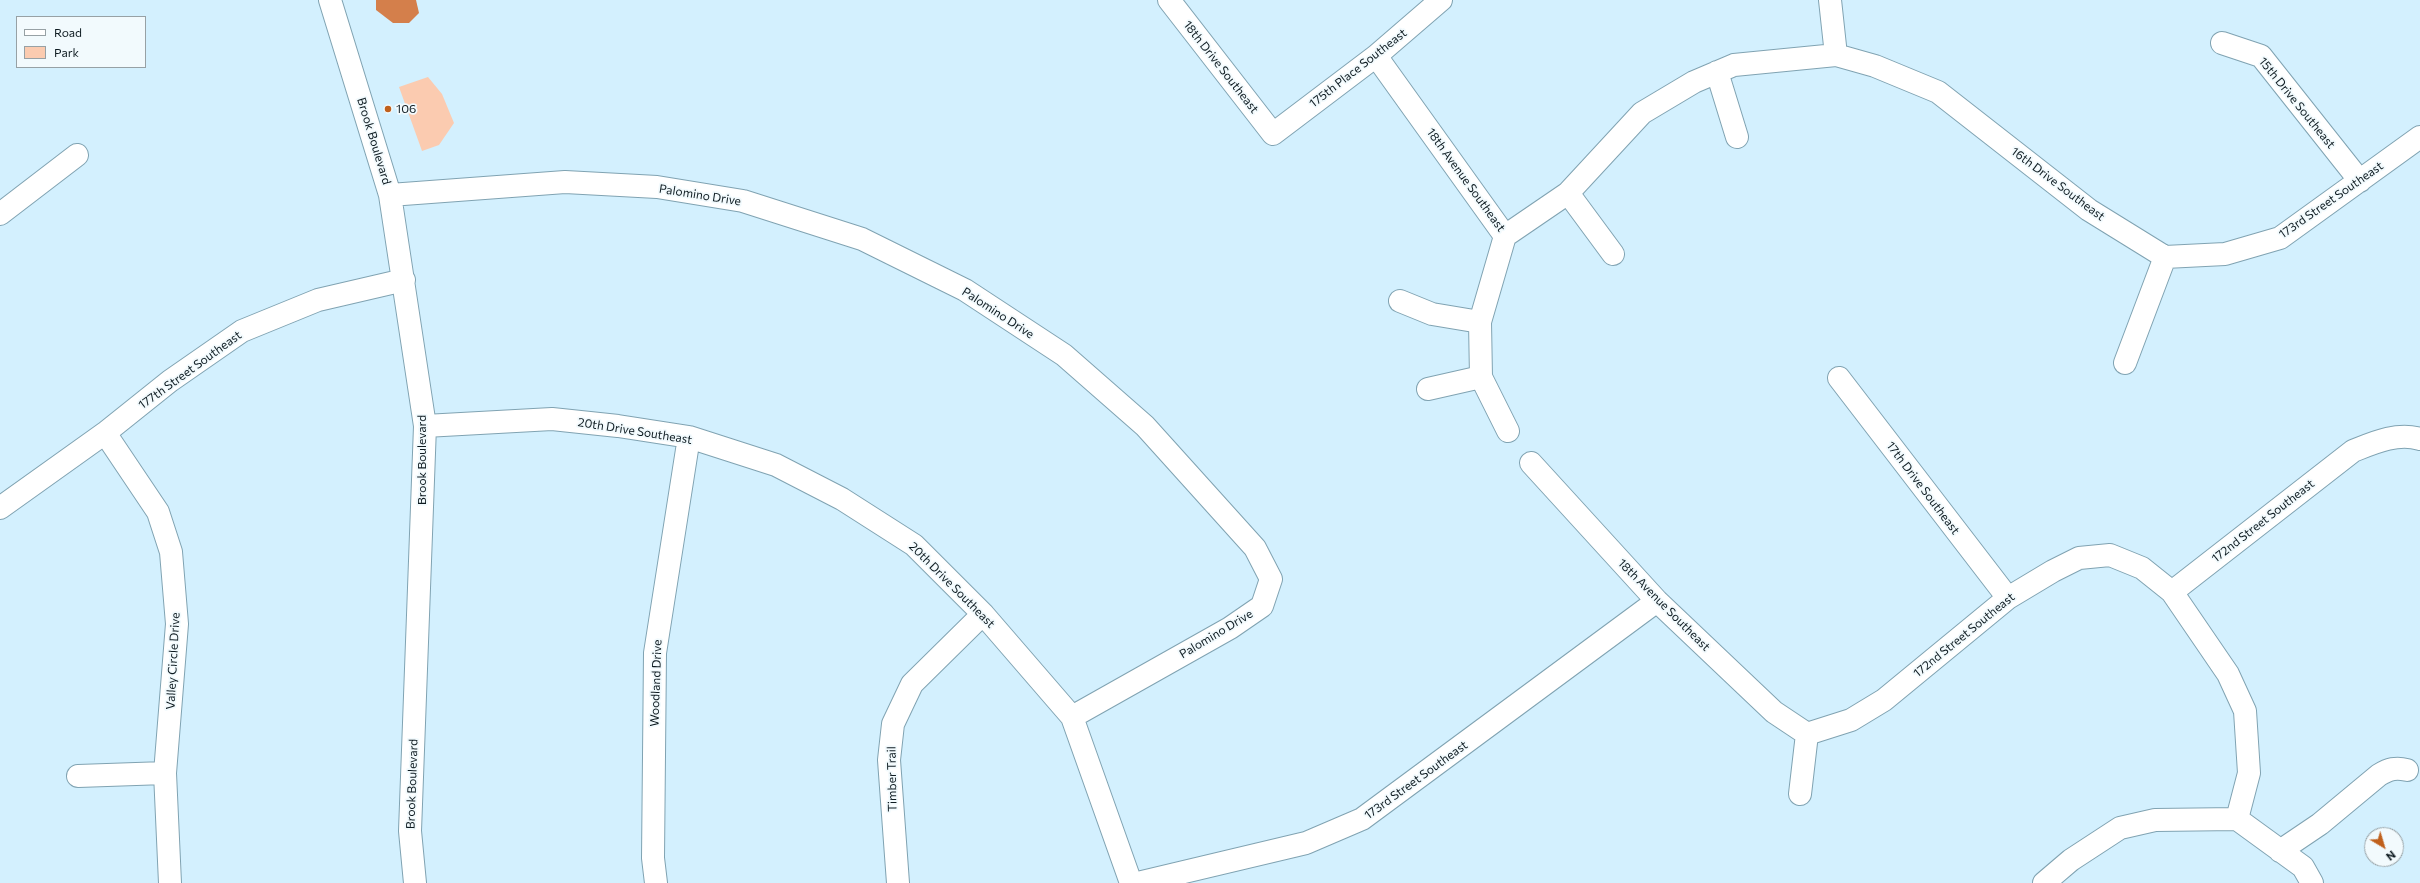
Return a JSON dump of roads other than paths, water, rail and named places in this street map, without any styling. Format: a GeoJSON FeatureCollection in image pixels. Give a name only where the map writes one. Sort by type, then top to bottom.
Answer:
{"type":"FeatureCollection","features":[{"type":"Feature","properties":{"kind":"street","name":"Brook Boulevard"},"geometry":{"type":"LineString","coordinates":[[330,0],[390,195],[425,426],[410,830],[415,883]]}},
{"type":"Feature","properties":{"kind":"street","name":"18th Drive Southeast"},"geometry":{"type":"LineString","coordinates":[[1169,0],[1273,134]]}},
{"type":"Feature","properties":{"kind":"street","name":"175th Place Southeast"},"geometry":{"type":"LineString","coordinates":[[1273,134],[1376,56],[1441,0]]}},
{"type":"Feature","properties":{"kind":"street"},"geometry":{"type":"LineString","coordinates":[[1505,236],[1568,193],[1642,113],[1694,82],[1734,65],[1836,55],[1830,0]]}},
{"type":"Feature","properties":{"kind":"street","name":"15th Drive Southeast"},"geometry":{"type":"LineString","coordinates":[[2222,43],[2261,56],[2360,181]]}},
{"type":"Feature","properties":{"kind":"street","name":"16th Drive Southeast"},"geometry":{"type":"LineString","coordinates":[[1836,55],[1875,66],[1938,92],[2089,210],[2165,257]]}},
{"type":"Feature","properties":{"kind":"street","name":"18th Avenue Southeast"},"geometry":{"type":"LineString","coordinates":[[1376,56],[1505,236],[1480,322],[1481,378],[1508,431]]}},
{"type":"Feature","properties":{"kind":"street"},"geometry":{"type":"LineString","coordinates":[[1717,72],[1737,136]]}},
{"type":"Feature","properties":{"kind":"street","name":"173rd Street Southeast"},"geometry":{"type":"LineString","coordinates":[[2165,257],[2225,254],[2280,238],[2420,136]]}},
{"type":"Feature","properties":{"kind":"street"},"geometry":{"type":"LineString","coordinates":[[0,214],[77,155]]}},
{"type":"Feature","properties":{"kind":"street","name":"Palomino Drive"},"geometry":{"type":"LineString","coordinates":[[390,195],[566,182],[658,187],[743,201],[862,239],[965,290],[1064,355],[1145,426],[1255,548],[1271,579],[1262,606],[1230,628],[1072,717]]}},
{"type":"Feature","properties":{"kind":"street"},"geometry":{"type":"LineString","coordinates":[[1568,193],[1614,254]]}},
{"type":"Feature","properties":{"kind":"street"},"geometry":{"type":"LineString","coordinates":[[2125,364],[2165,257]]}},
{"type":"Feature","properties":{"kind":"street","name":"177th Street Southeast"},"geometry":{"type":"LineString","coordinates":[[0,508],[105,433],[170,381],[242,331],[318,300],[404,280]]}},
{"type":"Feature","properties":{"kind":"street"},"geometry":{"type":"LineString","coordinates":[[1400,301],[1432,314],[1480,322]]}},
{"type":"Feature","properties":{"kind":"street"},"geometry":{"type":"LineString","coordinates":[[1428,389],[1481,378]]}},
{"type":"Feature","properties":{"kind":"street","name":"17th Drive Southeast"},"geometry":{"type":"LineString","coordinates":[[1839,378],[2008,598]]}},
{"type":"Feature","properties":{"kind":"street","name":"20th Drive Southeast"},"geometry":{"type":"LineString","coordinates":[[425,426],[552,419],[618,426],[689,437],[776,465],[842,499],[914,545],[983,614],[1072,717],[1131,883]]}},
{"type":"Feature","properties":{"kind":"street","name":"Valley Circle Drive"},"geometry":{"type":"LineString","coordinates":[[105,433],[158,512],[171,552],[177,624],[165,773],[170,883]]}},
{"type":"Feature","properties":{"kind":"street","name":"Woodland Drive"},"geometry":{"type":"LineString","coordinates":[[656,883],[653,858],[655,653],[689,437]]}},
{"type":"Feature","properties":{"kind":"street","name":"172nd Street Southeast"},"geometry":{"type":"LineString","coordinates":[[1807,734],[1851,720],[1884,700],[2008,598],[2053,571],[2080,558],[2110,555],[2142,568],[2172,592],[2353,451],[2384,439],[2417,438]]}},
{"type":"Feature","properties":{"kind":"street","name":"18th Avenue Southeast"},"geometry":{"type":"LineString","coordinates":[[1531,463],[1657,601],[1774,712],[1807,734]]}},
{"type":"Feature","properties":{"kind":"street"},"geometry":{"type":"LineString","coordinates":[[2172,592],[2228,674],[2245,711],[2249,773],[2237,819]]}},
{"type":"Feature","properties":{"kind":"street","name":"173rd Street Southeast"},"geometry":{"type":"LineString","coordinates":[[1138,883],[1306,843],[1362,819],[1657,601]]}},
{"type":"Feature","properties":{"kind":"street","name":"Timber Trail"},"geometry":{"type":"LineString","coordinates":[[898,883],[889,760],[893,724],[912,684],[983,614]]}},
{"type":"Feature","properties":{"kind":"street"},"geometry":{"type":"LineString","coordinates":[[1800,794],[1807,734]]}},
{"type":"Feature","properties":{"kind":"street"},"geometry":{"type":"LineString","coordinates":[[2280,851],[2320,824],[2379,775],[2389,769],[2398,768],[2407,770]]}},
{"type":"Feature","properties":{"kind":"street"},"geometry":{"type":"LineString","coordinates":[[78,776],[165,773]]}},
{"type":"Feature","properties":{"kind":"street"},"geometry":{"type":"LineString","coordinates":[[2044,883],[2071,860],[2120,828],[2155,820],[2237,819],[2303,867],[2312,883]]}},
{"type":"Feature","properties":{"kind":"place","name":"106"},"geometry":{"type":"Point","coordinates":[388,109]}}]}
